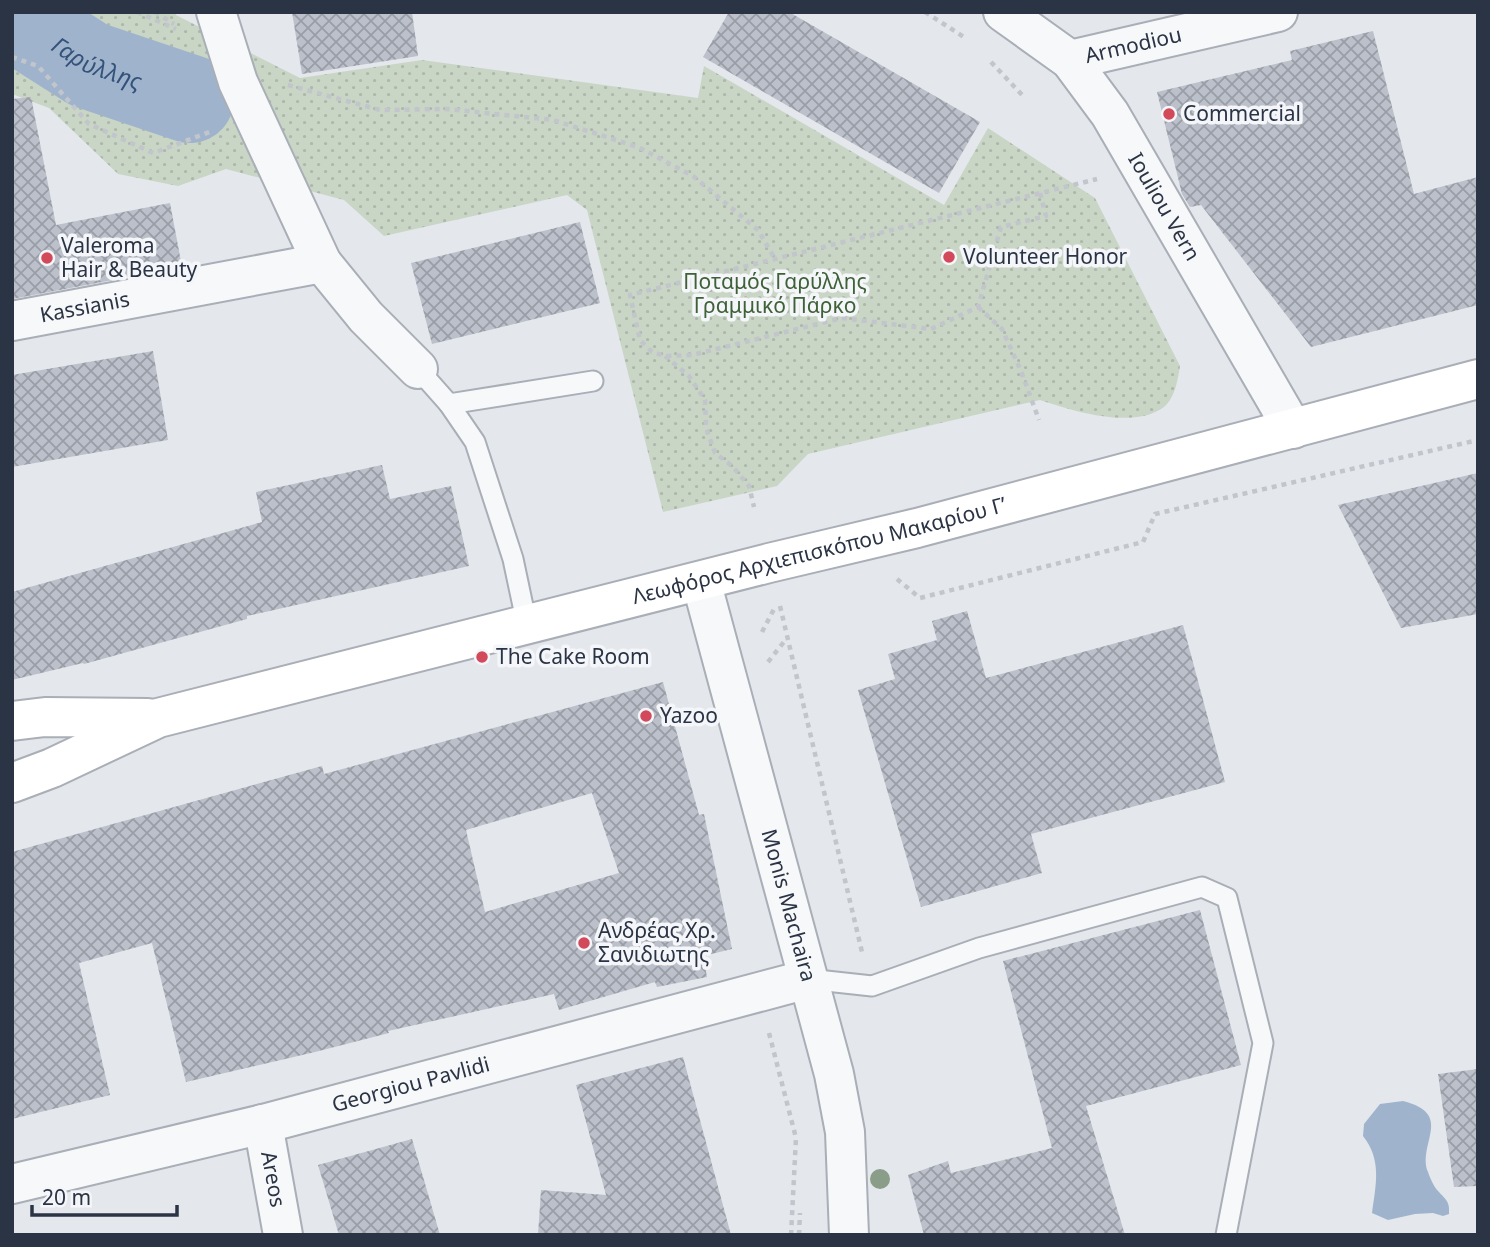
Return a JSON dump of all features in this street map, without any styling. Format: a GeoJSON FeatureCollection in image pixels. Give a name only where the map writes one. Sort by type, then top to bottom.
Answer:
{"type":"FeatureCollection","features":[{"type":"Feature","properties":{"kind":"main road","name":"Λεωφόρος Αρχιεπισκόπου Μακαρίου Γ’"},"geometry":{"type":"LineString","coordinates":[[12,783],[51,768],[158,718],[917,528],[1478,379]]}},
{"type":"Feature","properties":{"kind":"main road","name":"Λεωφόρος Αρχιεπισκόπου Μακαρίου Γ’"},"geometry":{"type":"LineString","coordinates":[[12,721],[45,717],[158,718]]}},
{"type":"Feature","properties":{"kind":"street"},"geometry":{"type":"LineString","coordinates":[[216,12],[238,82],[322,263],[366,317],[418,369]]}},
{"type":"Feature","properties":{"kind":"street","name":"Iouliou Vern"},"geometry":{"type":"LineString","coordinates":[[1003,12],[1070,60],[1110,114],[1293,429]]}},
{"type":"Feature","properties":{"kind":"street","name":"Armodiou"},"geometry":{"type":"LineString","coordinates":[[1070,60],[1278,12]]}},
{"type":"Feature","properties":{"kind":"street","name":"Kassianis"},"geometry":{"type":"LineString","coordinates":[[12,321],[322,263]]}},
{"type":"Feature","properties":{"kind":"street","name":"Monis Machaira"},"geometry":{"type":"LineString","coordinates":[[701,581],[834,1074],[845,1132],[849,1235]]}},
{"type":"Feature","properties":{"kind":"street","name":"Georgiou Pavlidi"},"geometry":{"type":"LineString","coordinates":[[12,1184],[263,1124],[808,979]]}},
{"type":"Feature","properties":{"kind":"street","name":"Areos"},"geometry":{"type":"LineString","coordinates":[[263,1124],[283,1235]]}},
{"type":"Feature","properties":{"kind":"lane"},"geometry":{"type":"LineString","coordinates":[[418,369],[449,404],[475,442],[513,559],[527,625]]}},
{"type":"Feature","properties":{"kind":"lane"},"geometry":{"type":"LineString","coordinates":[[449,404],[593,382]]}},
{"type":"Feature","properties":{"kind":"lane"},"geometry":{"type":"LineString","coordinates":[[808,979],[872,986],[979,948],[1202,887],[1227,898],[1263,1043],[1226,1235]]}},
{"type":"Feature","properties":{"kind":"path"},"geometry":{"type":"LineString","coordinates":[[137,12],[179,30]]}},
{"type":"Feature","properties":{"kind":"path"},"geometry":{"type":"LineString","coordinates":[[12,57],[38,66],[89,124],[153,153],[223,127]]}},
{"type":"Feature","properties":{"kind":"path"},"geometry":{"type":"LineString","coordinates":[[279,83],[380,110],[447,108],[553,120],[638,147],[703,184],[758,230],[775,258]]}},
{"type":"Feature","properties":{"kind":"path"},"geometry":{"type":"LineString","coordinates":[[1040,193],[1046,216],[1001,227],[978,307],[931,329],[842,318],[692,355],[665,356],[652,352],[640,340],[629,295],[1103,177]]}},
{"type":"Feature","properties":{"kind":"path"},"geometry":{"type":"LineString","coordinates":[[978,307],[1002,329],[1039,420]]}},
{"type":"Feature","properties":{"kind":"path"},"geometry":{"type":"LineString","coordinates":[[665,356],[689,376],[705,400],[705,428],[715,453],[732,466],[749,486],[754,507]]}},
{"type":"Feature","properties":{"kind":"path"},"geometry":{"type":"LineString","coordinates":[[891,575],[920,598],[1143,542],[1155,514],[1478,440]]}},
{"type":"Feature","properties":{"kind":"path"},"geometry":{"type":"LineString","coordinates":[[759,638],[779,602],[872,986]]}},
{"type":"Feature","properties":{"kind":"path"},"geometry":{"type":"LineString","coordinates":[[763,656],[766,665],[787,638]]}},
{"type":"Feature","properties":{"kind":"path"},"geometry":{"type":"LineString","coordinates":[[791,1235],[796,1138],[806,1137]]}},
{"type":"Feature","properties":{"kind":"green space","name":"Ποταμός Γαρύλλης Γραμμικό Πάρκο"},"geometry":{"type":"Polygon","coordinates":[[[12,12],[175,12],[176,15],[300,78],[422,60],[698,98],[704,66],[944,205],[988,128],[1095,198],[1180,366],[1175,388],[1164,407],[1151,414],[1136,417],[1120,418],[1086,413],[1040,400],[808,454],[777,486],[663,512],[587,210],[567,195],[384,236],[344,200],[226,169],[178,186],[118,174],[49,108],[12,94],[12,12]]]}},
{"type":"Feature","properties":{"kind":"water"},"geometry":{"type":"Polygon","coordinates":[[[1403,1101],[1419,1107],[1431,1122],[1426,1161],[1428,1172],[1448,1203],[1449,1214],[1415,1214],[1388,1220],[1372,1213],[1376,1173],[1373,1154],[1363,1136],[1364,1124],[1380,1104],[1403,1101]]]}},
{"type":"Feature","properties":{"kind":"building"},"geometry":{"type":"Polygon","coordinates":[[[292,12],[412,12],[418,56],[302,74],[292,12]]]}},
{"type":"Feature","properties":{"kind":"building"},"geometry":{"type":"Polygon","coordinates":[[[729,12],[789,12],[980,122],[939,193],[703,57],[729,12]]]}},
{"type":"Feature","properties":{"kind":"building"},"geometry":{"type":"Polygon","coordinates":[[[1373,31],[1414,194],[1478,177],[1478,305],[1311,347],[1201,205],[1190,207],[1182,194],[1157,92],[1292,60],[1290,51],[1373,31]]]}},
{"type":"Feature","properties":{"kind":"building"},"geometry":{"type":"Polygon","coordinates":[[[31,97],[56,225],[170,203],[182,267],[12,299],[12,99],[31,97]]]}},
{"type":"Feature","properties":{"kind":"building"},"geometry":{"type":"Polygon","coordinates":[[[580,222],[600,303],[432,344],[411,263],[580,222]]]}},
{"type":"Feature","properties":{"kind":"building"},"geometry":{"type":"Polygon","coordinates":[[[153,351],[168,440],[12,467],[12,375],[153,351]]]}},
{"type":"Feature","properties":{"kind":"building"},"geometry":{"type":"Polygon","coordinates":[[[382,465],[390,499],[451,486],[469,566],[247,616],[247,619],[84,664],[12,680],[12,592],[262,522],[256,492],[382,465]]]}},
{"type":"Feature","properties":{"kind":"building"},"geometry":{"type":"Polygon","coordinates":[[[1478,473],[1478,614],[1401,628],[1338,505],[1478,473]]]}},
{"type":"Feature","properties":{"kind":"building"},"geometry":{"type":"Polygon","coordinates":[[[967,611],[986,678],[1183,625],[1225,782],[1031,834],[1042,873],[921,907],[858,690],[895,679],[888,654],[937,640],[932,621],[967,611]]]}},
{"type":"Feature","properties":{"kind":"building"},"geometry":{"type":"Polygon","coordinates":[[[663,682],[699,815],[704,814],[732,949],[703,956],[707,977],[657,987],[655,982],[559,1010],[554,994],[388,1031],[389,1033],[315,1052],[186,1082],[152,943],[79,963],[110,1095],[12,1119],[12,852],[322,766],[324,774],[663,682]],[[592,793],[466,830],[485,912],[619,873],[592,793]]]}},
{"type":"Feature","properties":{"kind":"building"},"geometry":{"type":"Polygon","coordinates":[[[1200,910],[1241,1065],[1086,1106],[1125,1235],[924,1235],[908,1175],[948,1161],[951,1173],[1052,1148],[1003,961],[1200,910]]]}},
{"type":"Feature","properties":{"kind":"building"},"geometry":{"type":"Polygon","coordinates":[[[683,1057],[731,1235],[538,1235],[541,1190],[606,1195],[576,1085],[683,1057]]]}},
{"type":"Feature","properties":{"kind":"building"},"geometry":{"type":"Polygon","coordinates":[[[1478,1069],[1478,1186],[1454,1187],[1438,1074],[1478,1069]]]}},
{"type":"Feature","properties":{"kind":"building"},"geometry":{"type":"Polygon","coordinates":[[[412,1139],[440,1235],[339,1235],[318,1165],[412,1139]]]}},
{"type":"Feature","properties":{"kind":"waterway","name":"Γαρύλλης"},"geometry":{"type":"LineString","coordinates":[[12,16],[89,65],[190,99]]}},
{"type":"Feature","properties":{"kind":"place","name":"Commercial"},"geometry":{"type":"Point","coordinates":[1169,114]}},
{"type":"Feature","properties":{"kind":"place","name":"Volunteer Honor"},"geometry":{"type":"Point","coordinates":[949,257]}},
{"type":"Feature","properties":{"kind":"place","name":"Valeroma Hair & Beauty"},"geometry":{"type":"Point","coordinates":[47,258]}},
{"type":"Feature","properties":{"kind":"place","name":"The Cake Room"},"geometry":{"type":"Point","coordinates":[482,657]}},
{"type":"Feature","properties":{"kind":"place","name":"Yazoo"},"geometry":{"type":"Point","coordinates":[646,716]}},
{"type":"Feature","properties":{"kind":"place","name":"Ανδρέας Χρ. Σανιδιωτης"},"geometry":{"type":"Point","coordinates":[584,943]}}]}
